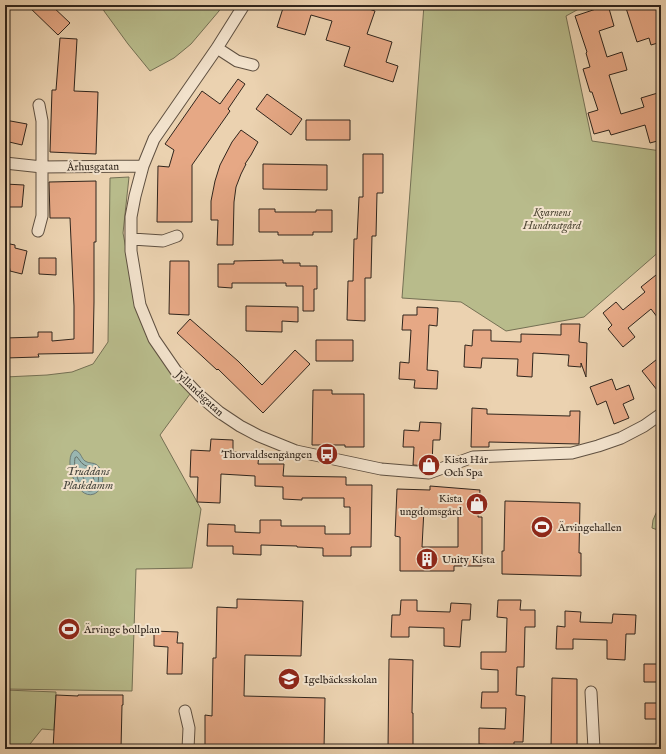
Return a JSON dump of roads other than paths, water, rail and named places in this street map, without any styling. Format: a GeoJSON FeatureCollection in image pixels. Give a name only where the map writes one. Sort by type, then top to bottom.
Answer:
{"type":"FeatureCollection","features":[{"type":"Feature","properties":{"kind":"street","name":"Jyllandsgatan"},"geometry":{"type":"LineString","coordinates":[[244,5],[217,48],[154,139],[143,166],[135,196],[132,217],[131,251],[140,305],[154,339],[176,371],[199,395],[219,412],[240,426],[259,436],[296,451],[381,468],[429,473],[473,457],[572,453],[621,438],[644,426],[661,414]]}},
{"type":"Feature","properties":{"kind":"street"},"geometry":{"type":"LineString","coordinates":[[217,48],[236,61],[253,65]]}},
{"type":"Feature","properties":{"kind":"street"},"geometry":{"type":"LineString","coordinates":[[38,105],[42,121],[42,216],[38,232]]}},
{"type":"Feature","properties":{"kind":"street","name":"Århusgatan"},"geometry":{"type":"LineString","coordinates":[[5,164],[42,167],[143,166]]}},
{"type":"Feature","properties":{"kind":"street"},"geometry":{"type":"LineString","coordinates":[[132,239],[163,241],[177,236]]}},
{"type":"Feature","properties":{"kind":"street"},"geometry":{"type":"LineString","coordinates":[[591,692],[594,749]]}},
{"type":"Feature","properties":{"kind":"street"},"geometry":{"type":"LineString","coordinates":[[185,711],[189,728],[188,749]]}},
{"type":"Feature","properties":{"kind":"water","name":"Truddans Plaskdamm"},"geometry":{"type":"Polygon","coordinates":[[[75,450],[79,452],[85,461],[97,465],[102,472],[102,485],[94,494],[87,494],[82,491],[73,477],[70,461],[71,454],[75,450]]]}},
{"type":"Feature","properties":{"kind":"place","name":"Thorvaldsengången"},"geometry":{"type":"Point","coordinates":[327,454]}},
{"type":"Feature","properties":{"kind":"place","name":"Kista Hår Och Spa"},"geometry":{"type":"Point","coordinates":[429,465]}},
{"type":"Feature","properties":{"kind":"place","name":"Kista ungdomsgård"},"geometry":{"type":"Point","coordinates":[477,504]}},
{"type":"Feature","properties":{"kind":"place","name":"Ärvingehallen"},"geometry":{"type":"Point","coordinates":[542,527]}},
{"type":"Feature","properties":{"kind":"place","name":"Unity Kista"},"geometry":{"type":"Point","coordinates":[427,559]}},
{"type":"Feature","properties":{"kind":"place","name":"Ärvinge bollplan"},"geometry":{"type":"Point","coordinates":[69,629]}},
{"type":"Feature","properties":{"kind":"place","name":"Igelbäcksskolan"},"geometry":{"type":"Point","coordinates":[289,679]}},
{"type":"Feature","properties":{"kind":"park label","name":"Kvarnens Hundrastgård"},"geometry":{"type":"Point","coordinates":[552,218]}}]}
